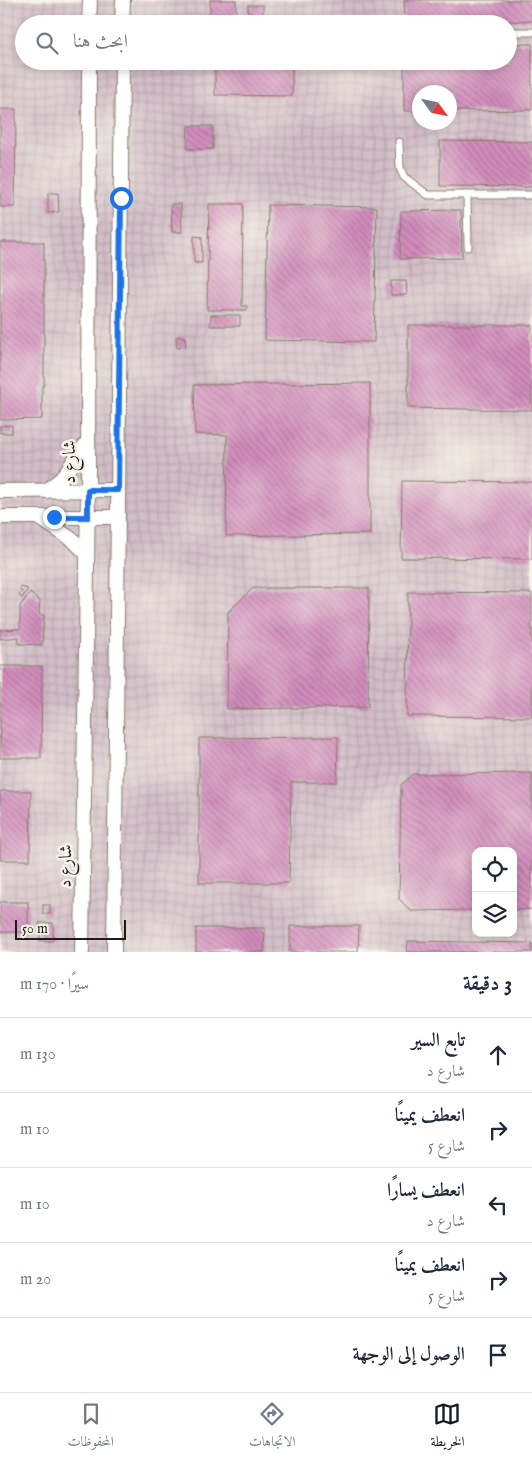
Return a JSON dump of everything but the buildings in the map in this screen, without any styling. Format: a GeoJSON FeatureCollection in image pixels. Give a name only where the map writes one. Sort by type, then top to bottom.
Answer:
{"type":"FeatureCollection","features":[{"type":"Feature","properties":{"kind":"street"},"geometry":{"type":"LineString","coordinates":[[90,0],[90,15]]}},
{"type":"Feature","properties":{"kind":"street"},"geometry":{"type":"LineString","coordinates":[[122,15],[123,0]]}},
{"type":"Feature","properties":{"kind":"street","name":"شارع د"},"geometry":{"type":"LineString","coordinates":[[82,952],[88,517],[89,70]]}},
{"type":"Feature","properties":{"kind":"street"},"geometry":{"type":"LineString","coordinates":[[114,952],[122,70]]}},
{"type":"Feature","properties":{"kind":"street"},"geometry":{"type":"LineString","coordinates":[[46,491],[74,463],[88,440]]}},
{"type":"Feature","properties":{"kind":"street"},"geometry":{"type":"LineString","coordinates":[[0,492],[118,490]]}},
{"type":"Feature","properties":{"kind":"street"},"geometry":{"type":"LineString","coordinates":[[0,517],[118,517]]}},
{"type":"Feature","properties":{"kind":"street"},"geometry":{"type":"LineString","coordinates":[[37,517],[73,540],[87,554]]}},
{"type":"Feature","properties":{"kind":"lane"},"geometry":{"type":"LineString","coordinates":[[517,32],[532,32]]}},
{"type":"Feature","properties":{"kind":"lane"},"geometry":{"type":"LineString","coordinates":[[399,142],[400,168],[404,177],[428,195],[532,195]]}},
{"type":"Feature","properties":{"kind":"lane"},"geometry":{"type":"LineString","coordinates":[[467,195],[468,247]]}},
{"type":"Feature","properties":{"kind":"shaded area"},"geometry":{"type":"Polygon","coordinates":[[[0,0],[532,0],[532,952],[0,952],[0,0]]]}},
{"type":"Feature","properties":{"kind":"route"},"geometry":{"type":"LineString","coordinates":[[54,517],[88,517],[88,490],[118,490],[121,198]]}}]}
